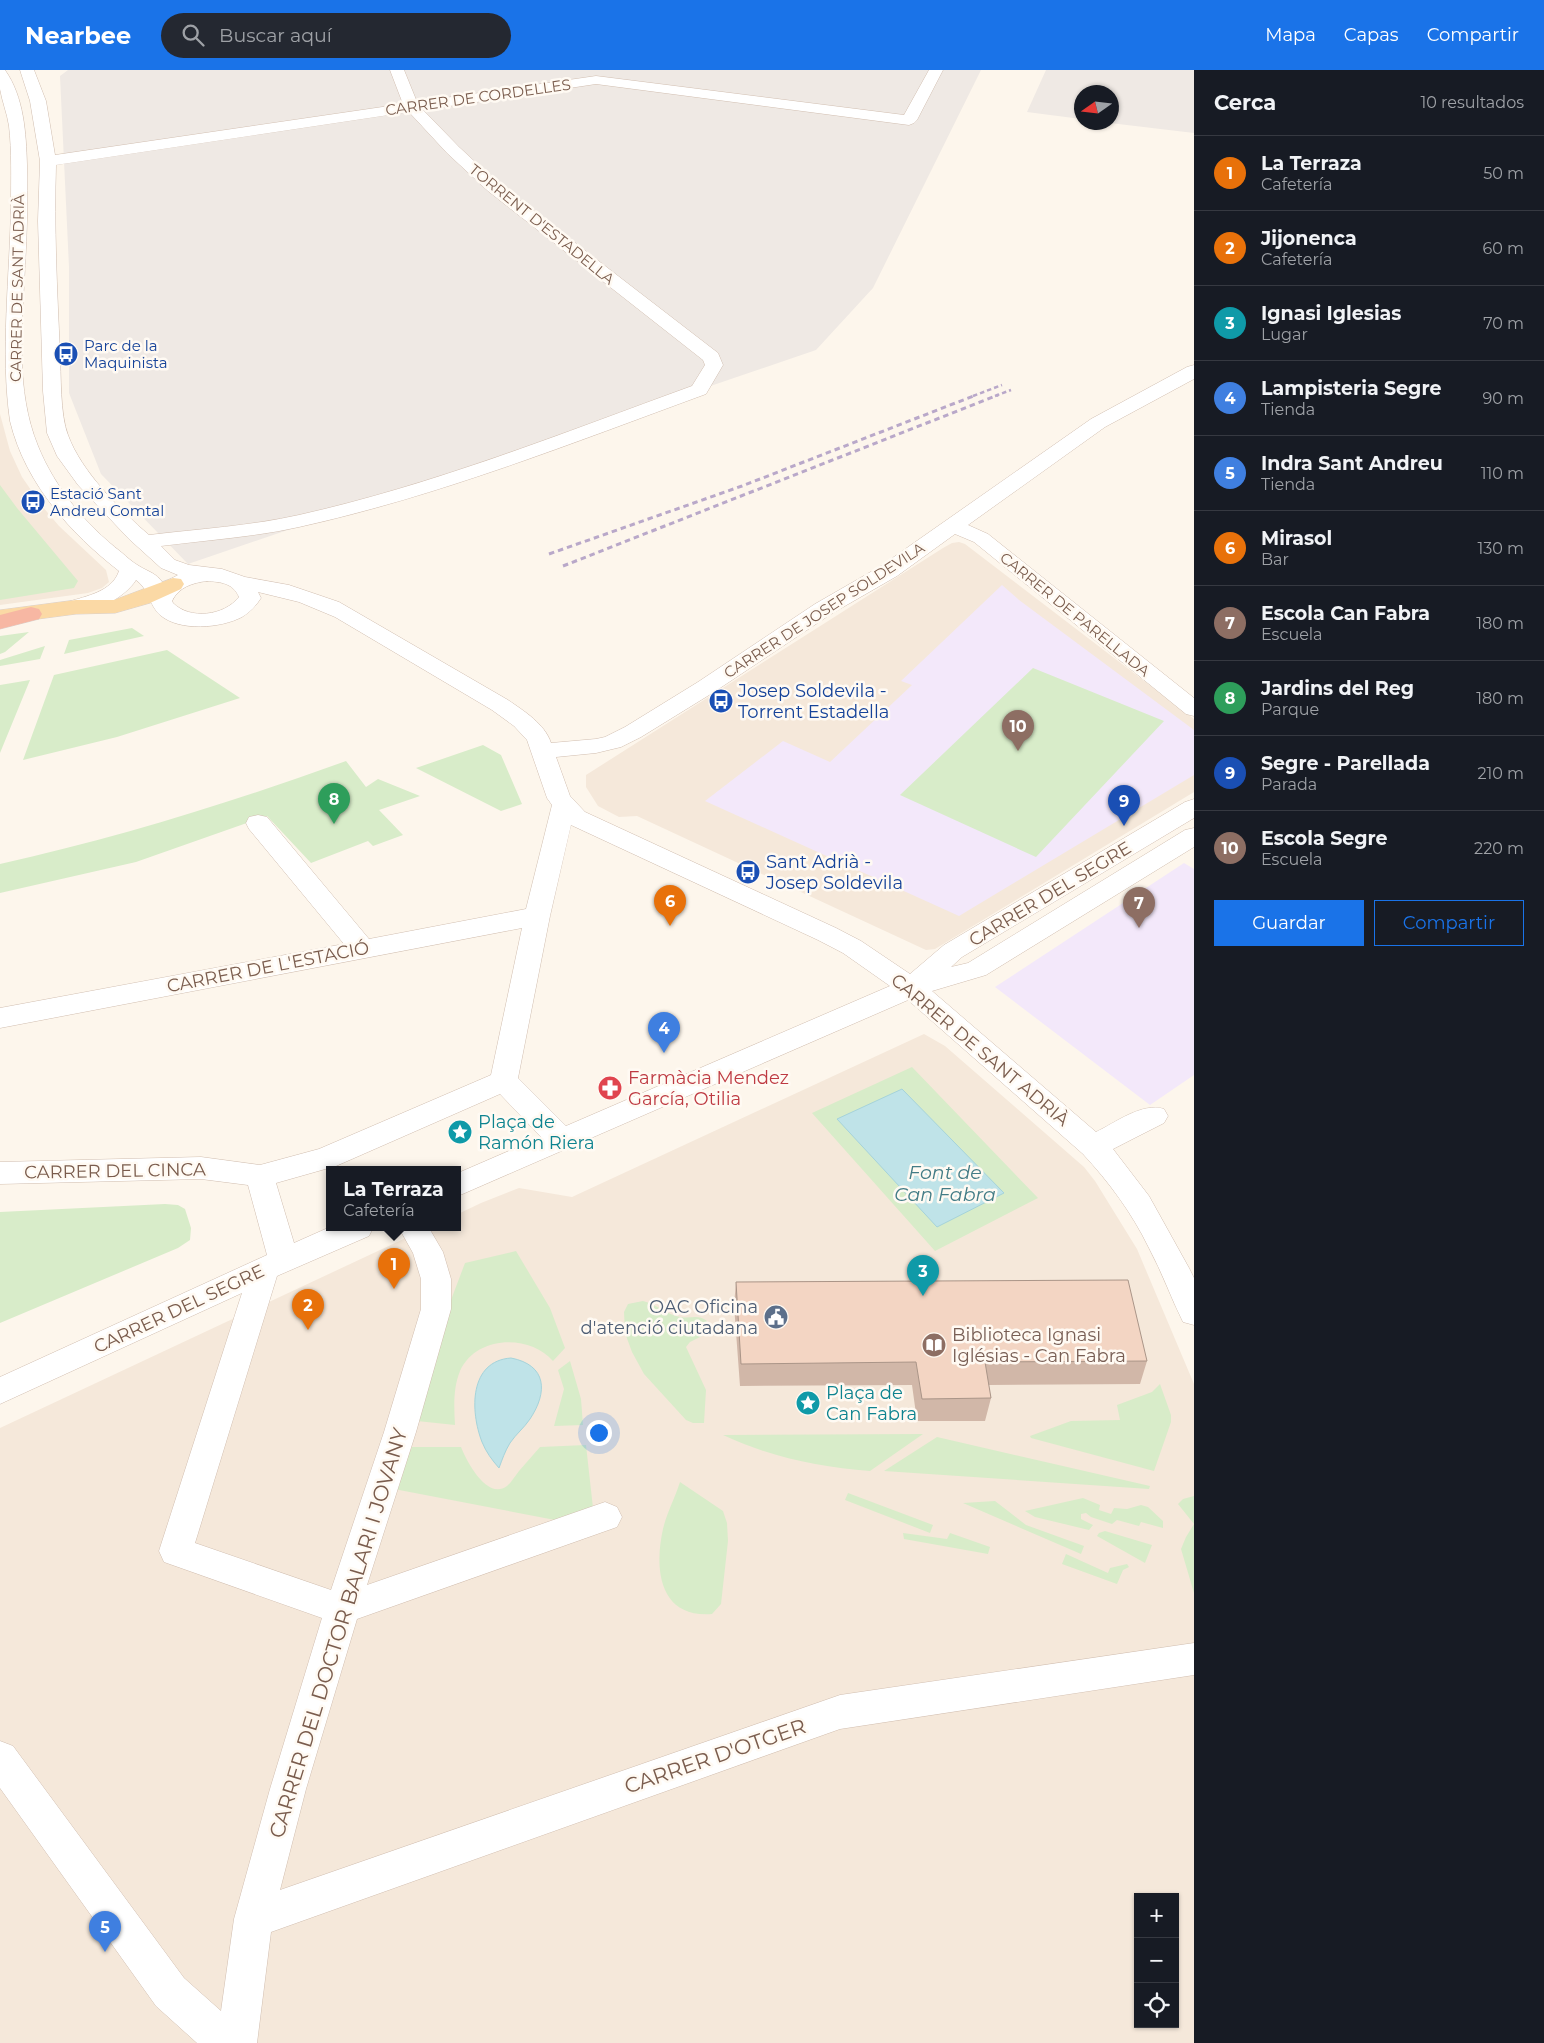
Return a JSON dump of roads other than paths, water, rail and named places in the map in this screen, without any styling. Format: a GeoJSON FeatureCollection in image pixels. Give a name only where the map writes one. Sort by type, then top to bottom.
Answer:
{"type":"FeatureCollection","features":[{"type":"Feature","properties":{"kind":"highway"},"geometry":{"type":"LineString","coordinates":[[0,622],[31,614]]}},
{"type":"Feature","properties":{"kind":"main road"},"geometry":{"type":"LineString","coordinates":[[0,617],[76,607],[115,606],[164,592]]}},
{"type":"Feature","properties":{"kind":"street","name":"TORRENT D'ESTADELLA"},"geometry":{"type":"LineString","coordinates":[[145,542],[221,534],[299,520],[479,469],[698,390],[714,365],[711,357],[494,188],[452,150],[412,107],[396,70]]}},
{"type":"Feature","properties":{"kind":"street","name":"CARRER DE CORDELLES"},"geometry":{"type":"LineString","coordinates":[[48,162],[596,80],[910,120],[936,70]]}},
{"type":"Feature","properties":{"kind":"street","name":"CARRER DE SANT ADRIÀ"},"geometry":{"type":"LineString","coordinates":[[33,72],[48,162],[46,221],[52,391],[57,432],[67,456],[84,481],[168,564],[184,570],[234,578],[243,583],[268,586],[323,603],[343,612],[500,705],[531,729],[538,738],[554,786],[564,806],[576,818],[827,934],[852,947],[911,988],[1101,1154],[1150,1220],[1172,1260],[1194,1313]]}},
{"type":"Feature","properties":{"kind":"street","name":"CARRER DE SANT ADRIÀ"},"geometry":{"type":"LineString","coordinates":[[0,73],[8,87],[15,108],[18,134],[20,213],[14,337],[8,396],[25,440],[53,495],[94,540],[130,570],[145,576],[164,592],[163,605],[171,613],[184,618],[201,620],[226,616],[245,606],[272,599],[300,596]]}},
{"type":"Feature","properties":{"kind":"street","name":"CARRER DE JOSEP SOLDEVILA"},"geometry":{"type":"LineString","coordinates":[[542,751],[596,746],[613,742],[633,732],[706,687],[823,610],[889,571],[1098,423],[1194,371]]}},
{"type":"Feature","properties":{"kind":"street"},"geometry":{"type":"LineString","coordinates":[[8,396],[52,391]]}},
{"type":"Feature","properties":{"kind":"street","name":"CARRER DE PARELLADA"},"geometry":{"type":"LineString","coordinates":[[952,525],[981,538],[1194,709]]}},
{"type":"Feature","properties":{"kind":"street"},"geometry":{"type":"LineString","coordinates":[[76,607],[111,594],[124,586],[128,580],[130,570]]}},
{"type":"Feature","properties":{"kind":"street"},"geometry":{"type":"LineString","coordinates":[[164,592],[189,578],[210,575]]}},
{"type":"Feature","properties":{"kind":"street"},"geometry":{"type":"LineString","coordinates":[[243,583],[249,590],[250,598],[245,606]]}},
{"type":"Feature","properties":{"kind":"street"},"geometry":{"type":"LineString","coordinates":[[504,1082],[537,916],[564,806]]}},
{"type":"Feature","properties":{"kind":"street","name":"CARRER DEL SEGRE"},"geometry":{"type":"LineString","coordinates":[[911,988],[953,952],[1194,807]]}},
{"type":"Feature","properties":{"kind":"street"},"geometry":{"type":"LineString","coordinates":[[258,823],[363,949]]}},
{"type":"Feature","properties":{"kind":"street","name":"CARRER DEL SEGRE"},"geometry":{"type":"LineString","coordinates":[[461,1184],[911,988],[977,969],[1194,836]]}},
{"type":"Feature","properties":{"kind":"street","name":"CARRER DE L'ESTACIÓ"},"geometry":{"type":"LineString","coordinates":[[0,1018],[537,916]]}},
{"type":"Feature","properties":{"kind":"street"},"geometry":{"type":"LineString","coordinates":[[504,1082],[562,1140]]}},
{"type":"Feature","properties":{"kind":"street"},"geometry":{"type":"LineString","coordinates":[[504,1082],[326,1158],[260,1176],[274,1264],[176,1551],[342,1609],[605,1517]]}},
{"type":"Feature","properties":{"kind":"street"},"geometry":{"type":"LineString","coordinates":[[1101,1154],[1154,1116]]}},
{"type":"Feature","properties":{"kind":"street","name":"CARRER DEL CINCA"},"geometry":{"type":"LineString","coordinates":[[0,1173],[201,1168],[260,1176]]}},
{"type":"Feature","properties":{"kind":"street","name":"CARRER DEL SEGRE"},"geometry":{"type":"LineString","coordinates":[[0,1391],[274,1264],[351,1231]]}},
{"type":"Feature","properties":{"kind":"street","name":"CARRER DEL DOCTOR BALARI I JOVANY"},"geometry":{"type":"LineString","coordinates":[[237,2043],[253,1918],[288,1789],[342,1609],[400,1432],[436,1309],[436,1279],[428,1252],[416,1231]]}},
{"type":"Feature","properties":{"kind":"street","name":"CARRER D'OTGER"},"geometry":{"type":"LineString","coordinates":[[253,1918],[840,1712],[1194,1659]]}},
{"type":"Feature","properties":{"kind":"street"},"geometry":{"type":"LineString","coordinates":[[0,1758],[170,1992],[227,2043]]}},
{"type":"Feature","properties":{"kind":"water","name":"Font de Can Fabra"},"geometry":{"type":"Polygon","coordinates":[[[902,1089],[1004,1193],[937,1227],[837,1119],[902,1089]]]}},
{"type":"Feature","properties":{"kind":"water"},"geometry":{"type":"Polygon","coordinates":[[[511,1358],[532,1367],[538,1373],[541,1381],[541,1390],[536,1409],[528,1422],[510,1443],[499,1468],[485,1449],[478,1430],[475,1403],[476,1390],[480,1378],[487,1368],[497,1361],[511,1358]]]}},
{"type":"Feature","properties":{"kind":"railway"},"geometry":{"type":"LineString","coordinates":[[973,396],[1002,385]]}},
{"type":"Feature","properties":{"kind":"railway"},"geometry":{"type":"LineString","coordinates":[[995,396],[1011,390]]}},
{"type":"Feature","properties":{"kind":"railway"},"geometry":{"type":"LineString","coordinates":[[549,554],[742,486],[976,395]]}},
{"type":"Feature","properties":{"kind":"railway"},"geometry":{"type":"LineString","coordinates":[[563,566],[998,395]]}},
{"type":"Feature","properties":{"kind":"place","name":"Parc de la Maquinista"},"geometry":{"type":"Point","coordinates":[66,354]}},
{"type":"Feature","properties":{"kind":"place","name":"Estació Sant Andreu Comtal"},"geometry":{"type":"Point","coordinates":[33,502]}},
{"type":"Feature","properties":{"kind":"place","name":"Josep Soldevila - Torrent Estadella"},"geometry":{"type":"Point","coordinates":[721,701]}},
{"type":"Feature","properties":{"kind":"place","name":"Escola Segre"},"geometry":{"type":"Point","coordinates":[1018,751]}},
{"type":"Feature","properties":{"kind":"place","name":"Jardins del Reg"},"geometry":{"type":"Point","coordinates":[334,824]}},
{"type":"Feature","properties":{"kind":"place","name":"Segre - Parellada"},"geometry":{"type":"Point","coordinates":[1124,826]}},
{"type":"Feature","properties":{"kind":"place","name":"Sant Adrià - Josep Soldevila"},"geometry":{"type":"Point","coordinates":[748,872]}},
{"type":"Feature","properties":{"kind":"place","name":"Mirasol"},"geometry":{"type":"Point","coordinates":[670,926]}},
{"type":"Feature","properties":{"kind":"place","name":"Escola Can Fabra"},"geometry":{"type":"Point","coordinates":[1139,928]}},
{"type":"Feature","properties":{"kind":"place","name":"Lampisteria Segre"},"geometry":{"type":"Point","coordinates":[664,1053]}},
{"type":"Feature","properties":{"kind":"place","name":"Farmàcia Mendez García, Otilia"},"geometry":{"type":"Point","coordinates":[610,1088]}},
{"type":"Feature","properties":{"kind":"place","name":"Plaça de Ramón Riera"},"geometry":{"type":"Point","coordinates":[460,1132]}},
{"type":"Feature","properties":{"kind":"place","name":"La Terraza"},"geometry":{"type":"Point","coordinates":[394,1289]}},
{"type":"Feature","properties":{"kind":"place","name":"Ignasi Iglesias"},"geometry":{"type":"Point","coordinates":[923,1296]}},
{"type":"Feature","properties":{"kind":"place","name":"OAC Oficina d'atenció ciutadana"},"geometry":{"type":"Point","coordinates":[776,1317]}},
{"type":"Feature","properties":{"kind":"place","name":"Jijonenca"},"geometry":{"type":"Point","coordinates":[308,1330]}},
{"type":"Feature","properties":{"kind":"place","name":"Biblioteca Ignasi Iglésias - Can Fabra"},"geometry":{"type":"Point","coordinates":[934,1345]}},
{"type":"Feature","properties":{"kind":"place","name":"Plaça de Can Fabra"},"geometry":{"type":"Point","coordinates":[808,1403]}},
{"type":"Feature","properties":{"kind":"place","name":"Indra Sant Andreu"},"geometry":{"type":"Point","coordinates":[105,1952]}}]}
